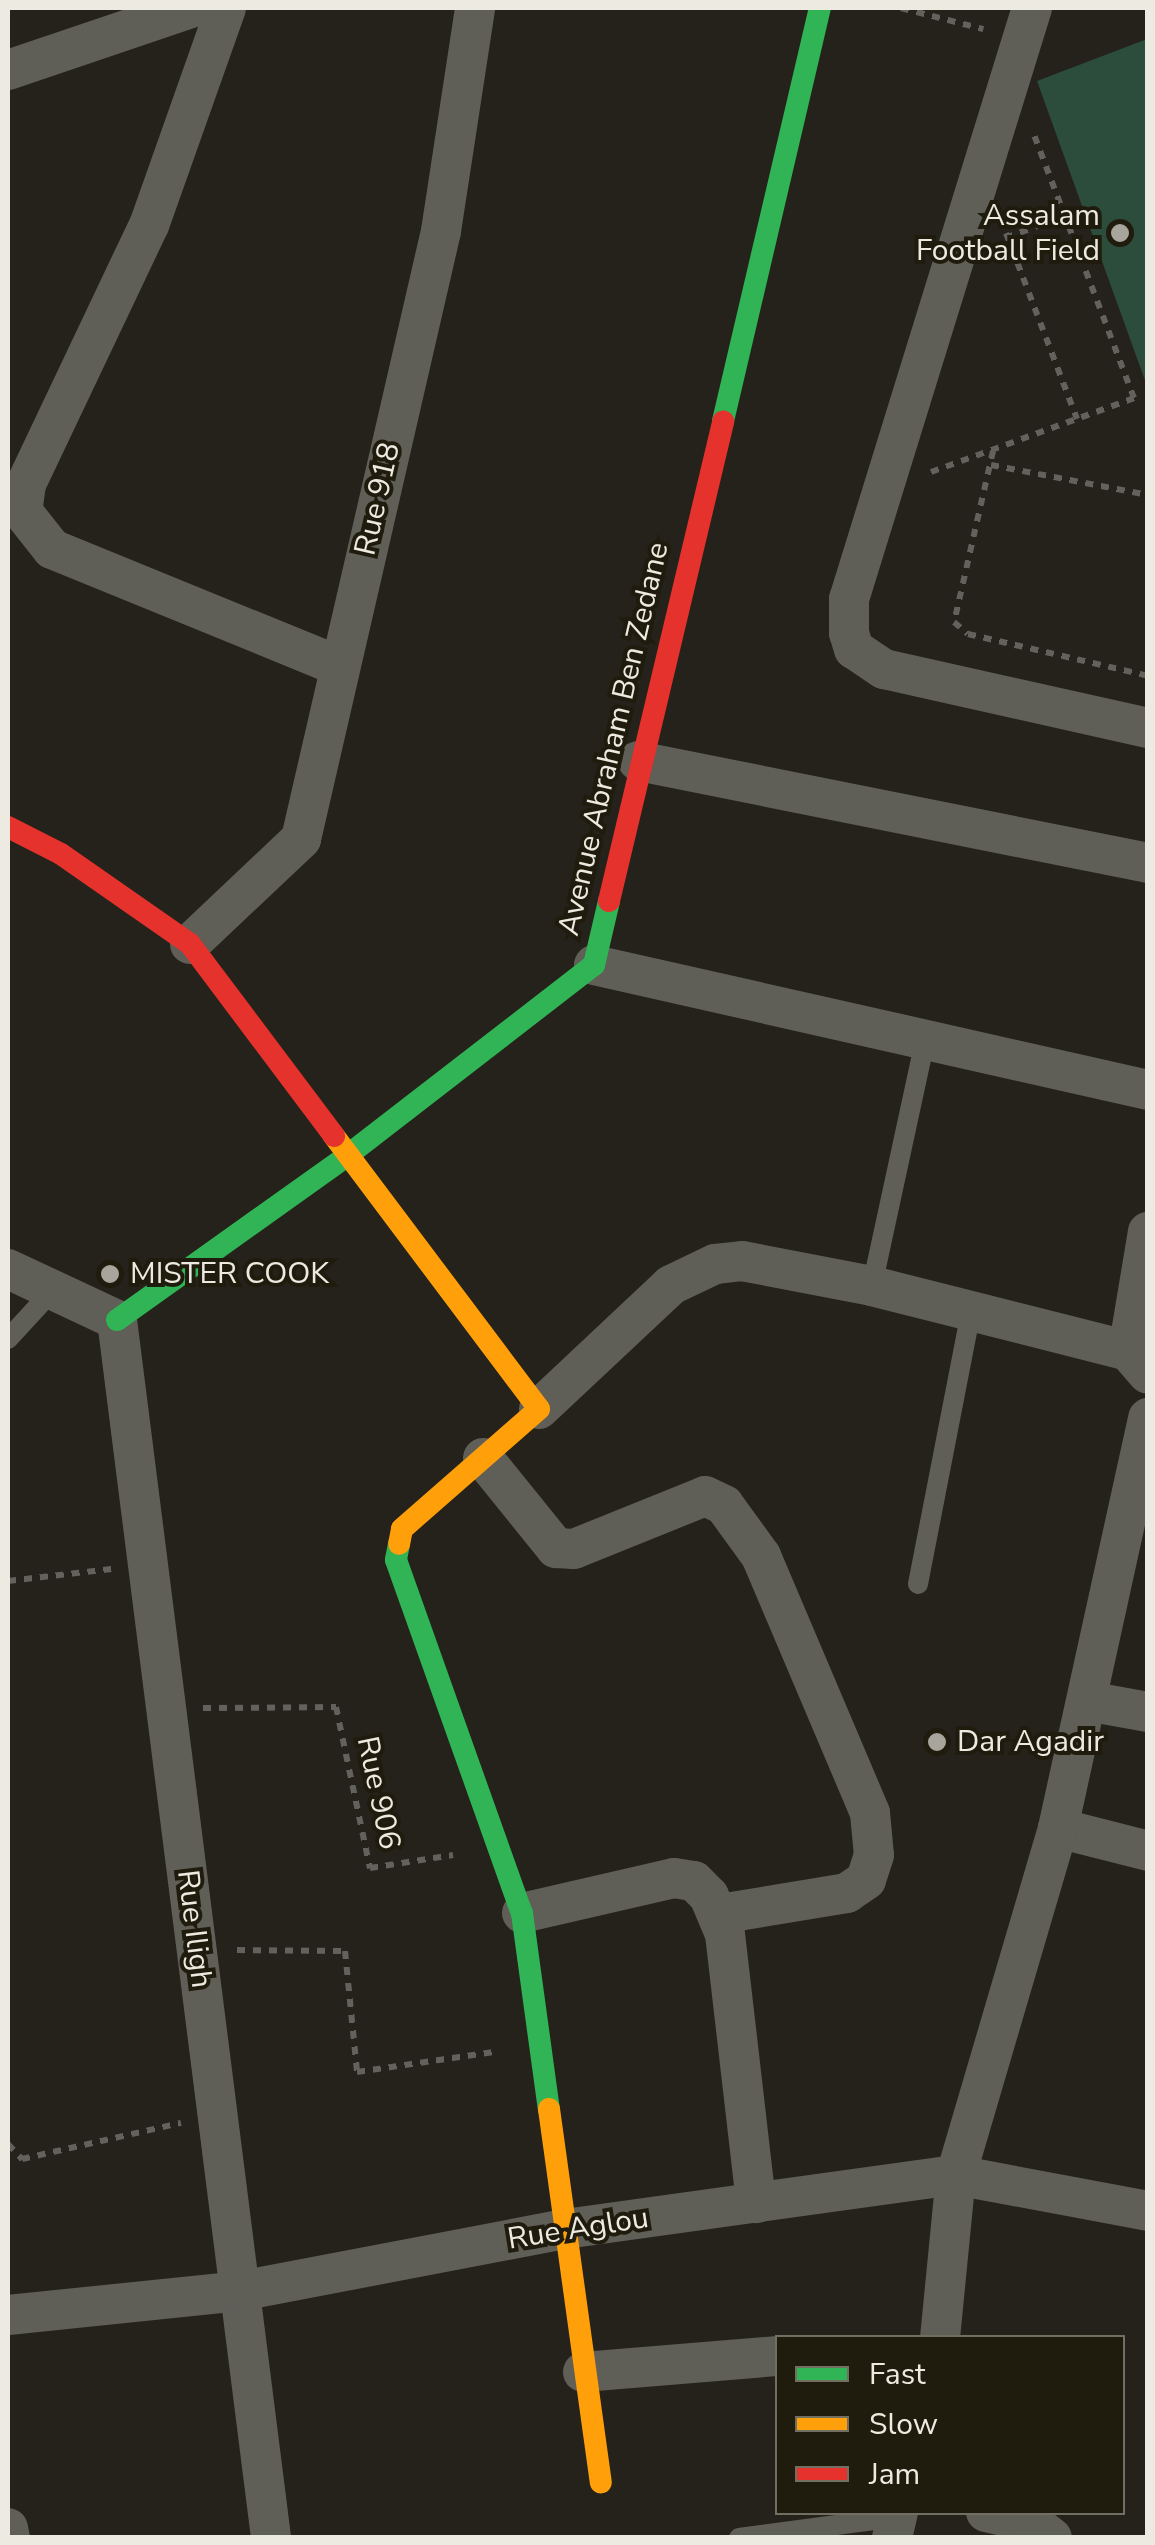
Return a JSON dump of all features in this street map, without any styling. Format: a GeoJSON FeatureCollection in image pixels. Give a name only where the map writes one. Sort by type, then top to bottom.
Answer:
{"type":"FeatureCollection","features":[{"type":"Feature","properties":{"kind":"street"},"geometry":{"type":"LineString","coordinates":[[8,70],[189,8]]}},
{"type":"Feature","properties":{"kind":"street"},"geometry":{"type":"LineString","coordinates":[[226,8],[149,225],[26,484],[22,511],[52,548],[339,666]]}},
{"type":"Feature","properties":{"kind":"street","name":"Rue 918"},"geometry":{"type":"LineString","coordinates":[[190,944],[300,839],[441,231],[476,8]]}},
{"type":"Feature","properties":{"kind":"street","name":"Avenue Abraham Ben Zedane"},"geometry":{"type":"LineString","coordinates":[[117,1320],[348,1155],[594,965],[638,761],[820,8]]}},
{"type":"Feature","properties":{"kind":"street"},"geometry":{"type":"LineString","coordinates":[[1022,41],[849,600],[850,633],[865,660],[1148,728]]}},
{"type":"Feature","properties":{"kind":"street"},"geometry":{"type":"LineString","coordinates":[[638,761],[1148,863]]}},
{"type":"Feature","properties":{"kind":"street"},"geometry":{"type":"LineString","coordinates":[[8,827],[62,854],[190,944],[539,1409]]}},
{"type":"Feature","properties":{"kind":"street"},"geometry":{"type":"LineString","coordinates":[[594,965],[1148,1090]]}},
{"type":"Feature","properties":{"kind":"street"},"geometry":{"type":"LineString","coordinates":[[601,2482],[583,2372],[544,2045],[522,1913],[405,1589],[396,1542],[483,1458],[693,1272],[742,1262],[872,1286],[971,1311],[1138,1362],[1148,1232]]}},
{"type":"Feature","properties":{"kind":"street"},"geometry":{"type":"LineString","coordinates":[[8,1269],[117,1320]]}},
{"type":"Feature","properties":{"kind":"street","name":"Rue Iligh"},"geometry":{"type":"LineString","coordinates":[[117,1320],[271,2538]]}},
{"type":"Feature","properties":{"kind":"street"},"geometry":{"type":"LineString","coordinates":[[940,2335],[956,2175],[1058,1828],[1148,1418]]}},
{"type":"Feature","properties":{"kind":"street"},"geometry":{"type":"LineString","coordinates":[[483,1458],[556,1548],[574,1550],[706,1496],[724,1505],[761,1556],[870,1813],[874,1856],[866,1880],[847,1893],[720,1914]]}},
{"type":"Feature","properties":{"kind":"street"},"geometry":{"type":"LineString","coordinates":[[1087,1702],[1148,1712]]}},
{"type":"Feature","properties":{"kind":"street"},"geometry":{"type":"LineString","coordinates":[[1058,1828],[1148,1851]]}},
{"type":"Feature","properties":{"kind":"street"},"geometry":{"type":"LineString","coordinates":[[522,1913],[674,1878],[694,1882],[720,1914],[756,2203]]}},
{"type":"Feature","properties":{"kind":"street","name":"Rue Aglou"},"geometry":{"type":"LineString","coordinates":[[8,2315],[240,2290],[565,2229],[956,2175],[1148,2212]]}},
{"type":"Feature","properties":{"kind":"street"},"geometry":{"type":"LineString","coordinates":[[583,2372],[775,2356]]}},
{"type":"Feature","properties":{"kind":"street"},"geometry":{"type":"LineString","coordinates":[[999,2515],[1033,2523],[1052,2538]]}},
{"type":"Feature","properties":{"kind":"street"},"geometry":{"type":"LineString","coordinates":[[8,2528],[10,2538]]}},
{"type":"Feature","properties":{"kind":"lane"},"geometry":{"type":"LineString","coordinates":[[872,1286],[925,1040]]}},
{"type":"Feature","properties":{"kind":"lane"},"geometry":{"type":"LineString","coordinates":[[8,1339],[53,1290]]}},
{"type":"Feature","properties":{"kind":"lane"},"geometry":{"type":"LineString","coordinates":[[918,1584],[971,1311]]}},
{"type":"Feature","properties":{"kind":"lane"},"geometry":{"type":"LineString","coordinates":[[739,2538],[896,2522]]}},
{"type":"Feature","properties":{"kind":"path"},"geometry":{"type":"LineString","coordinates":[[883,490],[1134,398],[1065,216],[1022,41],[900,8]]}},
{"type":"Feature","properties":{"kind":"path"},"geometry":{"type":"LineString","coordinates":[[982,171],[1077,419]]}},
{"type":"Feature","properties":{"kind":"path"},"geometry":{"type":"LineString","coordinates":[[957,255],[1065,216]]}},
{"type":"Feature","properties":{"kind":"path"},"geometry":{"type":"LineString","coordinates":[[993,450],[954,622],[959,629],[1148,676]]}},
{"type":"Feature","properties":{"kind":"path"},"geometry":{"type":"LineString","coordinates":[[990,465],[1148,495]]}},
{"type":"Feature","properties":{"kind":"path"},"geometry":{"type":"LineString","coordinates":[[8,1582],[148,1565]]}},
{"type":"Feature","properties":{"kind":"path","name":"Rue 906"},"geometry":{"type":"LineString","coordinates":[[167,1709],[336,1707],[370,1868],[501,1848]]}},
{"type":"Feature","properties":{"kind":"path"},"geometry":{"type":"LineString","coordinates":[[197,1950],[344,1951],[357,2072],[544,2045]]}},
{"type":"Feature","properties":{"kind":"path"},"geometry":{"type":"LineString","coordinates":[[8,2144],[22,2160],[218,2114]]}},
{"type":"Feature","properties":{"kind":"green space","name":"Assalam Football Field"},"geometry":{"type":"Polygon","coordinates":[[[1147,39],[1147,386],[1037,81],[1147,39]]]}},
{"type":"Feature","properties":{"kind":"traffic: fast"},"geometry":{"type":"LineString","coordinates":[[723,421],[820,8]]}},
{"type":"Feature","properties":{"kind":"traffic: fast"},"geometry":{"type":"LineString","coordinates":[[117,1320],[348,1155],[594,965],[609,901]]}},
{"type":"Feature","properties":{"kind":"traffic: fast"},"geometry":{"type":"LineString","coordinates":[[399,1544],[396,1560],[522,1913],[549,2109]]}},
{"type":"Feature","properties":{"kind":"traffic: slow"},"geometry":{"type":"LineString","coordinates":[[334,1136],[539,1409],[402,1529],[399,1544]]}},
{"type":"Feature","properties":{"kind":"traffic: slow"},"geometry":{"type":"LineString","coordinates":[[549,2109],[601,2482]]}},
{"type":"Feature","properties":{"kind":"traffic: jam"},"geometry":{"type":"LineString","coordinates":[[609,901],[723,421]]}},
{"type":"Feature","properties":{"kind":"traffic: jam"},"geometry":{"type":"LineString","coordinates":[[8,827],[61,854],[190,944],[334,1136]]}},
{"type":"Feature","properties":{"kind":"place","name":"Assalam Football Field"},"geometry":{"type":"Point","coordinates":[1120,233]}},
{"type":"Feature","properties":{"kind":"place","name":"MISTER COOK"},"geometry":{"type":"Point","coordinates":[110,1274]}},
{"type":"Feature","properties":{"kind":"place","name":"Dar Agadir"},"geometry":{"type":"Point","coordinates":[937,1742]}}]}
